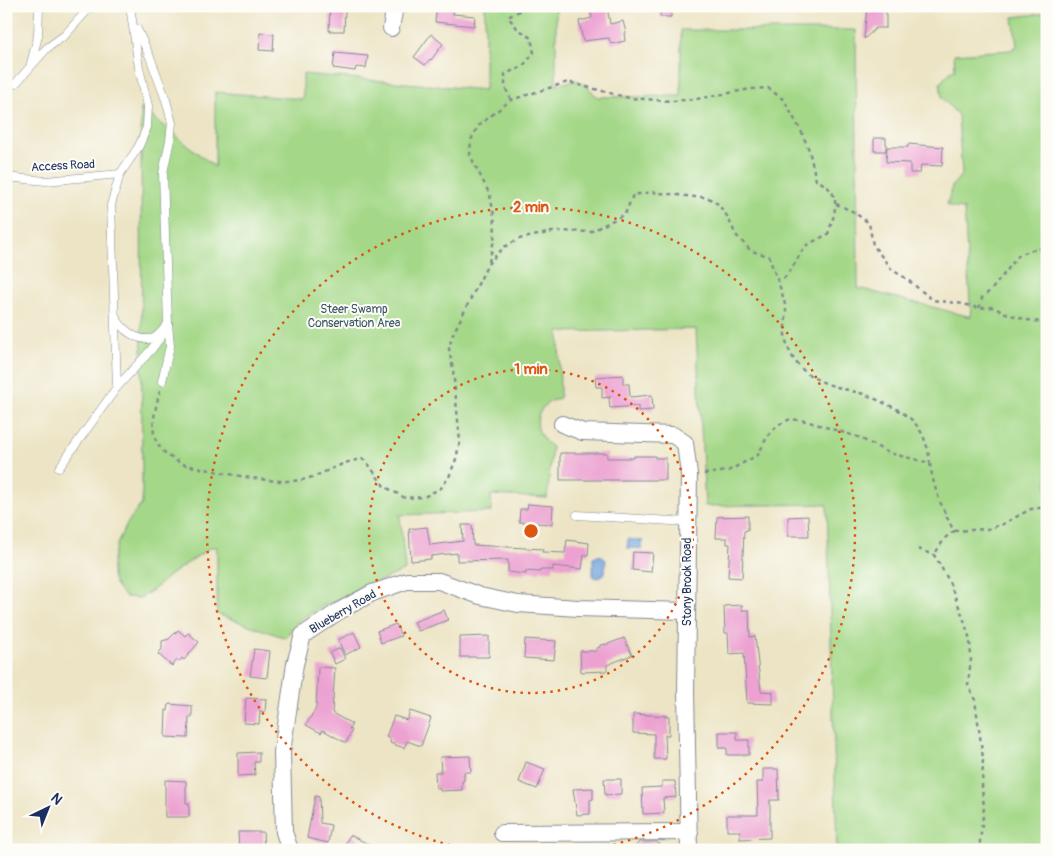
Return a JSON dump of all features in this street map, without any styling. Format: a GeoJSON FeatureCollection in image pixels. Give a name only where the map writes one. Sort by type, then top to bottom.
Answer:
{"type":"FeatureCollection","features":[{"type":"Feature","properties":{"kind":"street"},"geometry":{"type":"LineString","coordinates":[[391,28],[395,6]]}},
{"type":"Feature","properties":{"kind":"street","name":"Stony Brook Road"},"geometry":{"type":"LineString","coordinates":[[562,424],[583,432],[673,435],[685,443],[689,474],[686,612],[689,850]]}},
{"type":"Feature","properties":{"kind":"street","name":"Blueberry Road"},"geometry":{"type":"LineString","coordinates":[[290,850],[284,832],[282,752],[294,664],[303,635],[339,611],[372,593],[407,581],[439,581],[480,596],[518,604],[686,612]]}},
{"type":"Feature","properties":{"kind":"street"},"geometry":{"type":"LineString","coordinates":[[502,832],[690,832]]}},
{"type":"Feature","properties":{"kind":"lane"},"geometry":{"type":"LineString","coordinates":[[29,67],[38,36],[39,6]]}},
{"type":"Feature","properties":{"kind":"lane"},"geometry":{"type":"LineString","coordinates":[[6,87],[16,83],[47,48],[66,35],[91,6]]}},
{"type":"Feature","properties":{"kind":"lane"},"geometry":{"type":"LineString","coordinates":[[117,387],[111,205],[120,174],[139,146],[147,127],[148,106],[130,16],[130,6]]}},
{"type":"Feature","properties":{"kind":"lane"},"geometry":{"type":"LineString","coordinates":[[130,16],[150,57],[166,100],[172,123],[163,173],[170,346],[162,381]]}},
{"type":"Feature","properties":{"kind":"lane","name":"Access Road"},"geometry":{"type":"LineString","coordinates":[[6,177],[46,181],[120,174]]}},
{"type":"Feature","properties":{"kind":"lane"},"geometry":{"type":"LineString","coordinates":[[114,312],[122,327],[140,338],[154,338],[168,324]]}},
{"type":"Feature","properties":{"kind":"lane"},"geometry":{"type":"LineString","coordinates":[[58,468],[117,387],[151,350],[168,324]]}},
{"type":"Feature","properties":{"kind":"lane"},"geometry":{"type":"LineString","coordinates":[[577,515],[687,522]]}},
{"type":"Feature","properties":{"kind":"path"},"geometry":{"type":"LineString","coordinates":[[511,100],[505,88],[505,74],[522,67],[534,53],[531,38],[517,28],[508,17],[529,6]]}},
{"type":"Feature","properties":{"kind":"path"},"geometry":{"type":"LineString","coordinates":[[162,381],[152,429],[154,438],[171,459],[185,465],[280,482],[314,477],[354,460],[363,459],[370,465],[384,486],[405,498],[424,497],[441,488],[449,477],[460,441],[453,369],[449,349],[452,336],[488,264],[494,240],[495,224],[490,195],[470,155],[471,140],[478,126],[511,100],[568,82],[628,98],[672,101],[768,88],[784,100],[805,142],[816,180],[826,184],[834,194],[836,204],[828,234],[805,246],[782,282]]}},
{"type":"Feature","properties":{"kind":"path"},"geometry":{"type":"LineString","coordinates":[[488,264],[504,247],[519,239],[557,231],[590,232],[625,214],[633,195],[652,192],[707,197],[718,204],[727,216],[736,235],[751,251],[769,256],[786,312],[785,333],[789,351],[800,368],[814,378],[846,390],[862,393],[894,408],[909,416],[920,428],[928,445],[932,479],[937,495],[954,531]]}},
{"type":"Feature","properties":{"kind":"path"},"geometry":{"type":"LineString","coordinates":[[836,204],[852,211],[869,223],[873,245],[892,270],[933,300],[979,308],[992,307],[1017,317],[1047,323]]}},
{"type":"Feature","properties":{"kind":"path"},"geometry":{"type":"LineString","coordinates":[[979,308],[982,298],[992,289],[1019,255],[1032,250],[1047,248]]}},
{"type":"Feature","properties":{"kind":"path"},"geometry":{"type":"LineString","coordinates":[[689,474],[714,474],[728,471],[758,455],[767,437],[778,425],[790,419],[858,437],[889,453],[930,462]]}},
{"type":"Feature","properties":{"kind":"path"},"geometry":{"type":"LineString","coordinates":[[934,555],[945,538],[954,531],[988,529],[1003,524],[1030,509],[1047,507]]}},
{"type":"Feature","properties":{"kind":"path"},"geometry":{"type":"LineString","coordinates":[[918,549],[934,555],[948,579],[963,616],[970,640],[971,659],[968,684],[975,700],[983,758],[982,788],[984,807],[979,850]]}},
{"type":"Feature","properties":{"kind":"green space","name":"Steer Swamp Conservation Area"},"geometry":{"type":"Polygon","coordinates":[[[485,6],[556,6],[556,85],[576,80],[589,88],[597,97],[681,96],[681,30],[856,30],[858,288],[971,317],[964,209],[947,205],[952,186],[962,174],[958,115],[942,98],[940,83],[950,72],[955,70],[954,54],[1011,50],[1017,46],[1013,17],[1047,13],[1047,850],[837,850],[827,504],[705,506],[696,329],[559,332],[560,398],[544,406],[538,419],[540,434],[552,447],[547,498],[491,495],[492,512],[400,515],[405,570],[325,605],[301,619],[293,626],[286,638],[217,614],[217,547],[211,547],[140,598],[126,597],[117,587],[112,574],[112,565],[117,546],[125,527],[142,504],[141,108],[215,167],[215,92],[303,99],[303,74],[485,90],[485,6]]]}},
{"type":"Feature","properties":{"kind":"water"},"geometry":{"type":"Polygon","coordinates":[[[628,539],[643,541],[642,549],[627,548],[628,539]]]}},
{"type":"Feature","properties":{"kind":"water"},"geometry":{"type":"Polygon","coordinates":[[[600,555],[606,560],[605,573],[600,578],[593,577],[593,558],[600,555]]]}},
{"type":"Feature","properties":{"kind":"building"},"geometry":{"type":"Polygon","coordinates":[[[330,6],[342,6],[341,10],[345,10],[344,31],[329,31],[330,6]]]}},
{"type":"Feature","properties":{"kind":"building"},"geometry":{"type":"Polygon","coordinates":[[[437,6],[454,6],[453,14],[475,16],[474,26],[435,22],[437,6]]]}},
{"type":"Feature","properties":{"kind":"building"},"geometry":{"type":"Polygon","coordinates":[[[589,6],[607,6],[610,24],[623,21],[626,33],[624,33],[625,41],[611,44],[609,38],[583,41],[579,21],[592,18],[589,6]]]}},
{"type":"Feature","properties":{"kind":"building"},"geometry":{"type":"Polygon","coordinates":[[[661,6],[671,6],[671,17],[660,17],[661,6]]]}},
{"type":"Feature","properties":{"kind":"building"},"geometry":{"type":"Polygon","coordinates":[[[867,6],[886,6],[886,28],[876,28],[864,39],[867,6]]]}},
{"type":"Feature","properties":{"kind":"building"},"geometry":{"type":"Polygon","coordinates":[[[260,33],[274,34],[273,51],[259,50],[260,33]]]}},
{"type":"Feature","properties":{"kind":"building"},"geometry":{"type":"Polygon","coordinates":[[[431,34],[443,44],[425,65],[414,57],[431,34]]]}},
{"type":"Feature","properties":{"kind":"building"},"geometry":{"type":"Polygon","coordinates":[[[335,53],[368,56],[366,68],[356,67],[355,71],[333,68],[335,53]]]}},
{"type":"Feature","properties":{"kind":"building"},"geometry":{"type":"Polygon","coordinates":[[[874,138],[886,138],[886,151],[874,151],[874,138]]]}},
{"type":"Feature","properties":{"kind":"building"},"geometry":{"type":"Polygon","coordinates":[[[908,144],[943,147],[942,166],[921,165],[920,173],[910,173],[910,163],[886,162],[887,147],[908,147],[908,144]]]}},
{"type":"Feature","properties":{"kind":"building"},"geometry":{"type":"Polygon","coordinates":[[[623,375],[623,384],[629,384],[630,397],[652,395],[653,410],[638,411],[638,406],[610,408],[609,398],[611,397],[602,398],[602,387],[596,387],[595,377],[623,375]]]}},
{"type":"Feature","properties":{"kind":"building"},"geometry":{"type":"Polygon","coordinates":[[[560,453],[607,453],[607,458],[655,456],[655,458],[666,458],[666,480],[560,480],[560,453]]]}},
{"type":"Feature","properties":{"kind":"building"},"geometry":{"type":"Polygon","coordinates":[[[528,504],[553,506],[552,524],[519,522],[520,509],[527,509],[528,504]]]}},
{"type":"Feature","properties":{"kind":"building"},"geometry":{"type":"Polygon","coordinates":[[[748,516],[748,530],[744,531],[742,578],[728,577],[730,544],[727,544],[727,538],[716,538],[717,517],[748,516]]]}},
{"type":"Feature","properties":{"kind":"building"},"geometry":{"type":"Polygon","coordinates":[[[808,516],[809,536],[788,536],[788,517],[808,516]]]}},
{"type":"Feature","properties":{"kind":"building"},"geometry":{"type":"Polygon","coordinates":[[[462,525],[472,525],[473,545],[543,549],[542,552],[565,553],[567,540],[589,543],[588,555],[584,555],[582,569],[553,566],[553,570],[540,570],[540,572],[526,571],[526,574],[508,572],[508,560],[457,561],[457,553],[411,561],[409,529],[427,527],[430,545],[463,541],[462,525]]]}},
{"type":"Feature","properties":{"kind":"building"},"geometry":{"type":"Polygon","coordinates":[[[633,552],[653,553],[651,572],[632,570],[633,552]]]}},
{"type":"Feature","properties":{"kind":"building"},"geometry":{"type":"Polygon","coordinates":[[[742,605],[742,610],[749,610],[750,637],[755,636],[761,691],[773,692],[773,704],[747,703],[744,653],[729,654],[728,633],[725,633],[724,606],[742,605]]]}},
{"type":"Feature","properties":{"kind":"building"},"geometry":{"type":"Polygon","coordinates":[[[444,610],[448,620],[418,631],[414,622],[444,610]]]}},
{"type":"Feature","properties":{"kind":"building"},"geometry":{"type":"Polygon","coordinates":[[[396,624],[401,636],[381,643],[377,631],[396,624]]]}},
{"type":"Feature","properties":{"kind":"building"},"geometry":{"type":"Polygon","coordinates":[[[178,630],[185,636],[188,633],[199,642],[184,660],[182,658],[179,662],[177,660],[172,666],[158,654],[162,649],[162,641],[169,639],[178,630]]]}},
{"type":"Feature","properties":{"kind":"building"},"geometry":{"type":"Polygon","coordinates":[[[354,632],[361,647],[345,655],[338,640],[354,632]]]}},
{"type":"Feature","properties":{"kind":"building"},"geometry":{"type":"Polygon","coordinates":[[[489,636],[489,657],[460,657],[460,637],[489,636]]]}},
{"type":"Feature","properties":{"kind":"building"},"geometry":{"type":"Polygon","coordinates":[[[624,638],[632,655],[607,665],[607,671],[581,672],[580,651],[597,651],[600,645],[624,638]]]}},
{"type":"Feature","properties":{"kind":"building"},"geometry":{"type":"Polygon","coordinates":[[[525,639],[556,641],[554,660],[524,658],[525,639]]]}},
{"type":"Feature","properties":{"kind":"building"},"geometry":{"type":"Polygon","coordinates":[[[340,648],[345,659],[335,664],[330,653],[340,648]]]}},
{"type":"Feature","properties":{"kind":"building"},"geometry":{"type":"Polygon","coordinates":[[[254,649],[270,651],[267,678],[250,676],[254,649]]]}},
{"type":"Feature","properties":{"kind":"building"},"geometry":{"type":"Polygon","coordinates":[[[318,667],[335,668],[332,713],[352,724],[349,729],[352,730],[346,743],[323,730],[321,733],[306,725],[316,708],[318,667]]]}},
{"type":"Feature","properties":{"kind":"building"},"geometry":{"type":"Polygon","coordinates":[[[246,698],[266,699],[265,712],[260,711],[259,724],[244,723],[246,698]]]}},
{"type":"Feature","properties":{"kind":"building"},"geometry":{"type":"Polygon","coordinates":[[[169,704],[192,706],[192,717],[189,717],[188,738],[165,737],[166,710],[168,711],[169,704]]]}},
{"type":"Feature","properties":{"kind":"building"},"geometry":{"type":"Polygon","coordinates":[[[410,711],[431,718],[421,746],[407,741],[404,748],[390,743],[391,739],[386,737],[394,716],[407,720],[410,711]]]}},
{"type":"Feature","properties":{"kind":"building"},"geometry":{"type":"Polygon","coordinates":[[[633,714],[669,716],[669,735],[665,735],[666,759],[654,759],[654,734],[633,733],[633,714]]]}},
{"type":"Feature","properties":{"kind":"building"},"geometry":{"type":"Polygon","coordinates":[[[719,732],[737,732],[737,740],[749,740],[749,755],[727,755],[727,748],[719,748],[719,732]]]}},
{"type":"Feature","properties":{"kind":"building"},"geometry":{"type":"Polygon","coordinates":[[[259,752],[259,762],[254,762],[255,775],[238,776],[238,753],[259,752]]]}},
{"type":"Feature","properties":{"kind":"building"},"geometry":{"type":"Polygon","coordinates":[[[470,756],[471,772],[464,772],[462,790],[440,791],[440,788],[436,788],[435,772],[441,772],[440,757],[470,756]]]}},
{"type":"Feature","properties":{"kind":"building"},"geometry":{"type":"Polygon","coordinates":[[[526,762],[545,769],[537,789],[519,782],[526,762]]]}},
{"type":"Feature","properties":{"kind":"building"},"geometry":{"type":"Polygon","coordinates":[[[763,769],[778,769],[779,800],[770,800],[770,838],[740,839],[740,831],[727,831],[727,815],[758,815],[757,782],[763,782],[763,769]]]}},
{"type":"Feature","properties":{"kind":"building"},"geometry":{"type":"Polygon","coordinates":[[[604,779],[621,779],[621,794],[605,795],[604,779]]]}},
{"type":"Feature","properties":{"kind":"building"},"geometry":{"type":"Polygon","coordinates":[[[165,780],[186,781],[186,803],[189,803],[189,817],[165,817],[165,780]]]}},
{"type":"Feature","properties":{"kind":"building"},"geometry":{"type":"Polygon","coordinates":[[[662,781],[675,781],[676,797],[663,798],[664,813],[643,814],[642,788],[662,787],[662,781]]]}},
{"type":"Feature","properties":{"kind":"building"},"geometry":{"type":"Polygon","coordinates":[[[593,788],[593,799],[590,800],[590,814],[577,815],[573,789],[593,788]]]}},
{"type":"Feature","properties":{"kind":"building"},"geometry":{"type":"Polygon","coordinates":[[[315,796],[319,797],[320,823],[331,825],[328,843],[307,838],[315,796]]]}},
{"type":"Feature","properties":{"kind":"building"},"geometry":{"type":"Polygon","coordinates":[[[238,832],[263,832],[264,850],[239,850],[238,832]]]}},
{"type":"Feature","properties":{"kind":"building"},"geometry":{"type":"Polygon","coordinates":[[[350,835],[380,850],[342,850],[350,835]]]}},
{"type":"Feature","properties":{"kind":"building"},"geometry":{"type":"Polygon","coordinates":[[[639,842],[657,842],[666,850],[633,850],[639,842]]]}}]}
